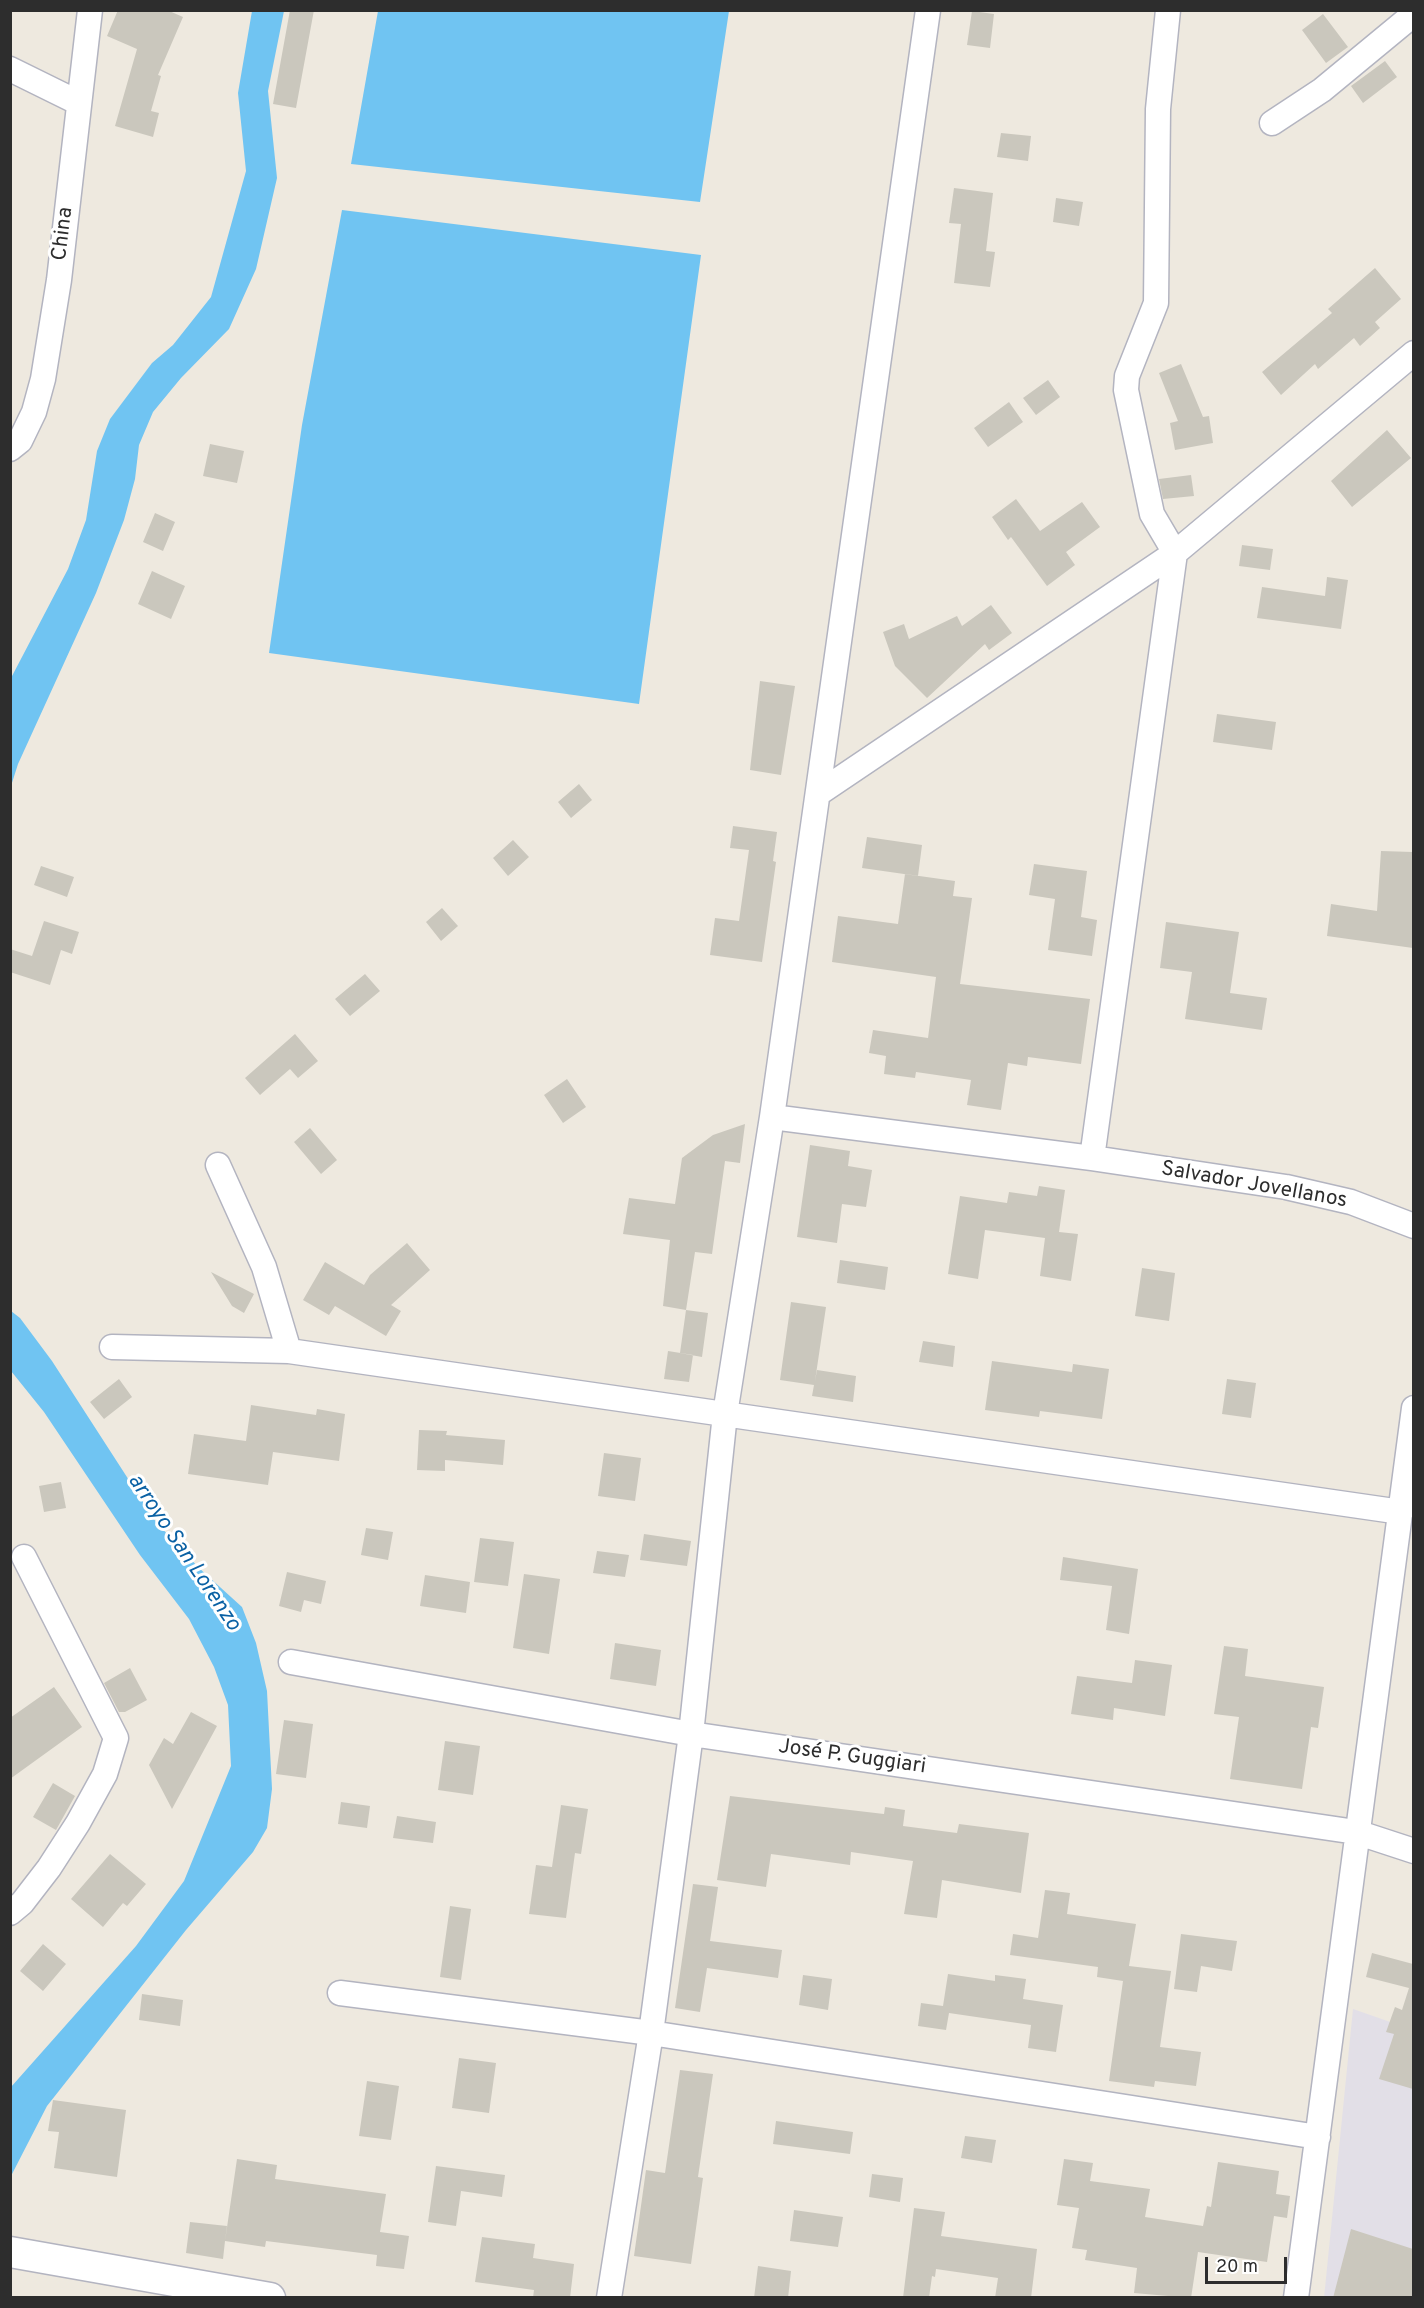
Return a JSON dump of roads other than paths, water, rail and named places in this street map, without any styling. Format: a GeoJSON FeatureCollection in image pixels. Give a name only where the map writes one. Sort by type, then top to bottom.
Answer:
{"type":"FeatureCollection","features":[{"type":"Feature","properties":{"kind":"street","name":"China"},"geometry":{"type":"LineString","coordinates":[[14,442],[34,412],[43,379],[59,280],[90,10]]}},
{"type":"Feature","properties":{"kind":"street"},"geometry":{"type":"LineString","coordinates":[[609,2298],[651,2033],[691,1734],[725,1414],[772,1116],[819,793],[928,10]]}},
{"type":"Feature","properties":{"kind":"street"},"geometry":{"type":"LineString","coordinates":[[1092,1158],[1175,553],[1152,514],[1126,390],[1126,376],[1156,303],[1158,109],[1168,10]]}},
{"type":"Feature","properties":{"kind":"street"},"geometry":{"type":"LineString","coordinates":[[1272,123],[1322,90],[1413,14]]}},
{"type":"Feature","properties":{"kind":"street"},"geometry":{"type":"LineString","coordinates":[[10,69],[79,103]]}},
{"type":"Feature","properties":{"kind":"street"},"geometry":{"type":"LineString","coordinates":[[819,793],[1175,553],[1413,353]]}},
{"type":"Feature","properties":{"kind":"street","name":"Salvador Jovellanos"},"geometry":{"type":"LineString","coordinates":[[772,1116],[1092,1158],[1286,1187],[1351,1202],[1413,1226]]}},
{"type":"Feature","properties":{"kind":"street"},"geometry":{"type":"LineString","coordinates":[[218,1165],[264,1267],[289,1351]]}},
{"type":"Feature","properties":{"kind":"street"},"geometry":{"type":"LineString","coordinates":[[112,1347],[289,1351],[1401,1512]]}},
{"type":"Feature","properties":{"kind":"street"},"geometry":{"type":"LineString","coordinates":[[1296,2298],[1413,1408]]}},
{"type":"Feature","properties":{"kind":"street"},"geometry":{"type":"LineString","coordinates":[[14,1901],[78,1823],[105,1774],[116,1738],[24,1557]]}},
{"type":"Feature","properties":{"kind":"street","name":"José P. Guggiari"},"geometry":{"type":"LineString","coordinates":[[291,1662],[691,1734],[1356,1832],[1413,1851]]}},
{"type":"Feature","properties":{"kind":"street"},"geometry":{"type":"LineString","coordinates":[[340,1993],[651,2033],[1318,2137]]}},
{"type":"Feature","properties":{"kind":"street"},"geometry":{"type":"LineString","coordinates":[[10,2252],[270,2298]]}},
{"type":"Feature","properties":{"kind":"water"},"geometry":{"type":"Polygon","coordinates":[[[252,11],[284,11],[268,91],[277,178],[256,269],[229,329],[181,378],[153,412],[139,445],[135,479],[124,520],[96,593],[18,764],[11,786],[11,678],[68,569],[86,520],[97,451],[110,419],[152,363],[173,345],[211,297],[246,171],[238,93],[252,11]]]}},
{"type":"Feature","properties":{"kind":"water"},"geometry":{"type":"Polygon","coordinates":[[[378,11],[729,11],[700,202],[351,164],[378,11]]]}},
{"type":"Feature","properties":{"kind":"water"},"geometry":{"type":"Polygon","coordinates":[[[342,210],[701,255],[639,704],[269,653],[302,425],[342,210]]]}},
{"type":"Feature","properties":{"kind":"water","name":"arroyo San Lorenzo"},"geometry":{"type":"Polygon","coordinates":[[[11,1311],[20,1318],[52,1361],[156,1522],[199,1568],[242,1607],[256,1643],[267,1691],[272,1789],[267,1828],[253,1852],[186,1930],[47,2106],[11,2176],[11,2087],[136,1946],[184,1881],[231,1766],[228,1705],[214,1667],[189,1619],[140,1555],[44,1412],[11,1371],[11,1311]]]}}]}
